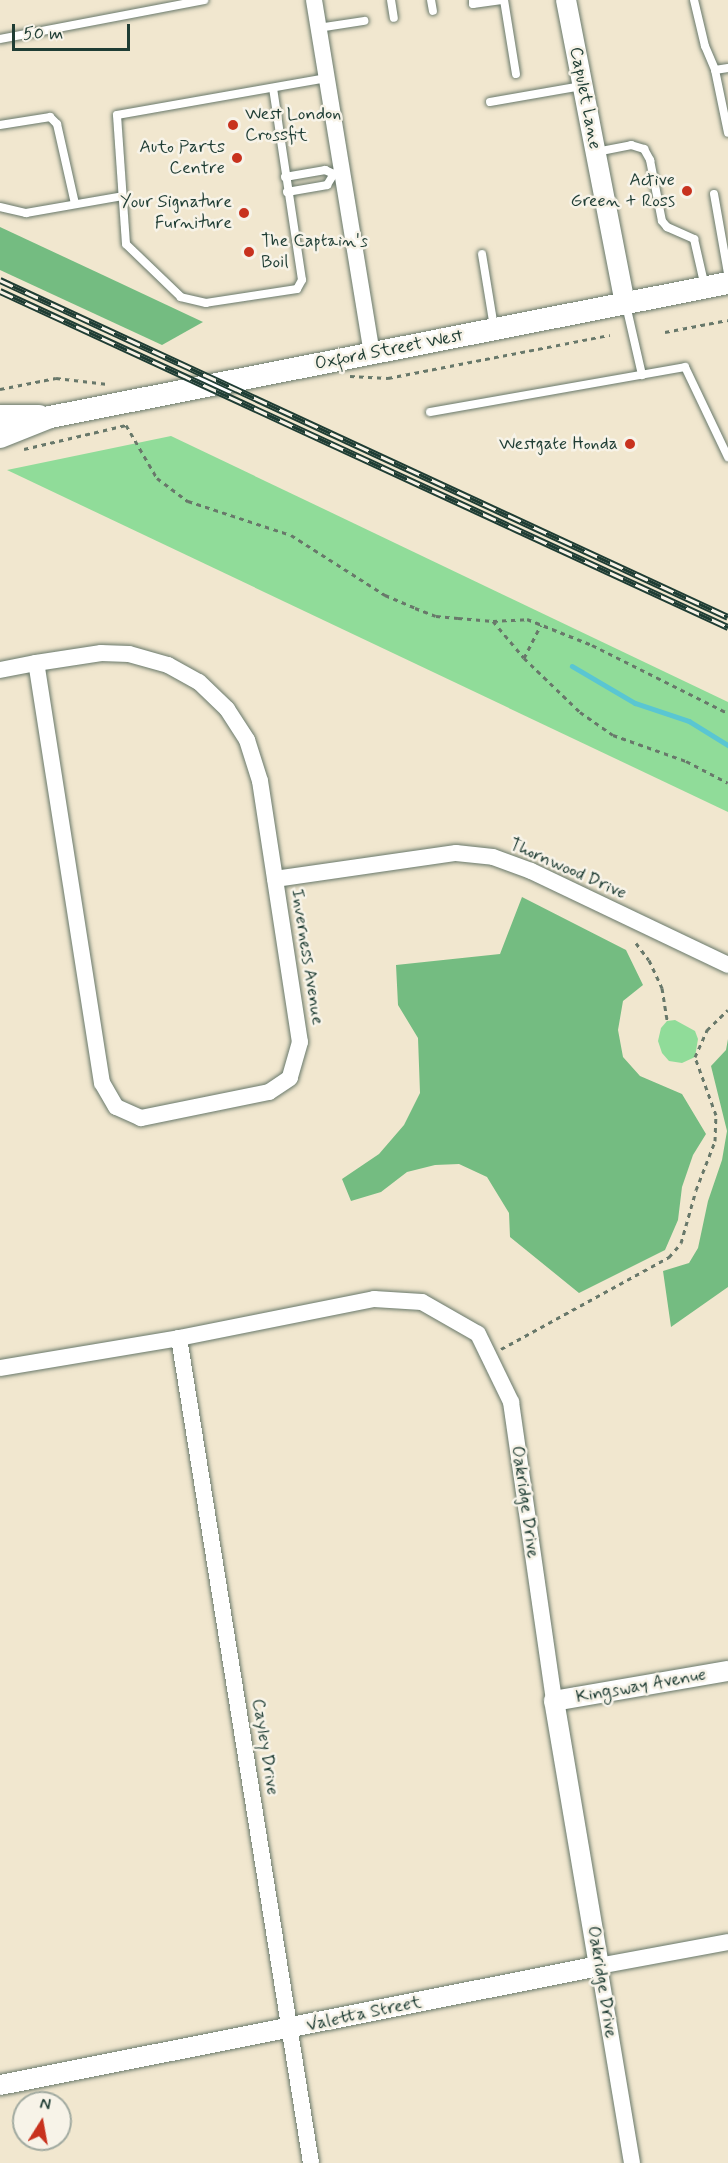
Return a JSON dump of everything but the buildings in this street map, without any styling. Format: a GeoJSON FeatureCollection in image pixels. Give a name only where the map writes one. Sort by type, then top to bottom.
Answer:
{"type":"FeatureCollection","features":[{"type":"Feature","properties":{"kind":"main road","name":"Oxford Street West"},"geometry":{"type":"LineString","coordinates":[[0,437],[50,417],[728,283]]}},
{"type":"Feature","properties":{"kind":"main road","name":"Oxford Street West"},"geometry":{"type":"LineString","coordinates":[[0,416],[50,417]]}},
{"type":"Feature","properties":{"kind":"street"},"geometry":{"type":"LineString","coordinates":[[314,0],[327,78],[338,173],[372,353]]}},
{"type":"Feature","properties":{"kind":"street","name":"Capulet Lane"},"geometry":{"type":"LineString","coordinates":[[566,0],[626,303]]}},
{"type":"Feature","properties":{"kind":"street","name":"Inverness Avenue"},"geometry":{"type":"LineString","coordinates":[[0,669],[36,663],[101,653],[129,654],[168,665],[199,682],[227,709],[247,740],[260,781],[300,1042],[290,1078],[269,1092],[141,1118],[116,1107],[102,1083],[36,663]]}},
{"type":"Feature","properties":{"kind":"street","name":"Thornwood Drive"},"geometry":{"type":"LineString","coordinates":[[275,879],[456,853],[493,857],[531,871],[728,965]]}},
{"type":"Feature","properties":{"kind":"street","name":"Oakridge Drive"},"geometry":{"type":"LineString","coordinates":[[0,1368],[179,1338],[374,1299],[422,1302],[478,1334],[511,1402],[554,1701],[632,2163]]}},
{"type":"Feature","properties":{"kind":"street","name":"Cayley Drive"},"geometry":{"type":"LineString","coordinates":[[179,1338],[311,2163]]}},
{"type":"Feature","properties":{"kind":"street","name":"Kingsway Avenue"},"geometry":{"type":"LineString","coordinates":[[554,1701],[728,1671]]}},
{"type":"Feature","properties":{"kind":"street","name":"Valetta Street"},"geometry":{"type":"LineString","coordinates":[[0,2085],[728,1942]]}},
{"type":"Feature","properties":{"kind":"lane"},"geometry":{"type":"LineString","coordinates":[[0,39],[204,0]]}},
{"type":"Feature","properties":{"kind":"lane"},"geometry":{"type":"LineString","coordinates":[[391,0],[394,18]]}},
{"type":"Feature","properties":{"kind":"lane"},"geometry":{"type":"LineString","coordinates":[[431,0],[433,11]]}},
{"type":"Feature","properties":{"kind":"lane"},"geometry":{"type":"LineString","coordinates":[[473,0],[473,4],[503,0],[516,74]]}},
{"type":"Feature","properties":{"kind":"lane"},"geometry":{"type":"LineString","coordinates":[[694,0],[705,46],[715,70],[726,111],[728,133]]}},
{"type":"Feature","properties":{"kind":"lane"},"geometry":{"type":"LineString","coordinates":[[318,28],[364,21]]}},
{"type":"Feature","properties":{"kind":"lane"},"geometry":{"type":"LineString","coordinates":[[715,70],[728,68]]}},
{"type":"Feature","properties":{"kind":"lane"},"geometry":{"type":"LineString","coordinates":[[273,88],[302,280],[297,289],[206,303],[182,297],[126,244],[117,115],[327,78]]}},
{"type":"Feature","properties":{"kind":"lane"},"geometry":{"type":"LineString","coordinates":[[490,102],[582,86]]}},
{"type":"Feature","properties":{"kind":"lane"},"geometry":{"type":"LineString","coordinates":[[0,125],[50,117],[57,124],[75,204]]}},
{"type":"Feature","properties":{"kind":"lane"},"geometry":{"type":"LineString","coordinates":[[596,152],[631,145],[644,149],[650,160],[662,221],[667,227],[694,238],[705,287]]}},
{"type":"Feature","properties":{"kind":"lane"},"geometry":{"type":"LineString","coordinates":[[285,177],[324,170],[338,173]]}},
{"type":"Feature","properties":{"kind":"lane"},"geometry":{"type":"LineString","coordinates":[[287,192],[327,185],[338,173]]}},
{"type":"Feature","properties":{"kind":"lane"},"geometry":{"type":"LineString","coordinates":[[714,194],[728,273]]}},
{"type":"Feature","properties":{"kind":"lane"},"geometry":{"type":"LineString","coordinates":[[0,207],[26,213],[123,196]]}},
{"type":"Feature","properties":{"kind":"lane"},"geometry":{"type":"LineString","coordinates":[[482,254],[494,329]]}},
{"type":"Feature","properties":{"kind":"lane"},"geometry":{"type":"LineString","coordinates":[[626,303],[642,375]]}},
{"type":"Feature","properties":{"kind":"lane"},"geometry":{"type":"LineString","coordinates":[[430,412],[685,367],[728,457]]}},
{"type":"Feature","properties":{"kind":"path"},"geometry":{"type":"LineString","coordinates":[[664,332],[728,320]]}},
{"type":"Feature","properties":{"kind":"path"},"geometry":{"type":"LineString","coordinates":[[329,361],[354,378],[388,378],[610,335]]}},
{"type":"Feature","properties":{"kind":"path"},"geometry":{"type":"LineString","coordinates":[[0,389],[56,378],[108,384]]}},
{"type":"Feature","properties":{"kind":"path"},"geometry":{"type":"LineString","coordinates":[[23,449],[126,425],[157,478],[188,501],[291,535],[385,595],[415,608],[436,616],[493,621],[527,619],[542,624],[602,650],[728,713]]}},
{"type":"Feature","properties":{"kind":"path"},"geometry":{"type":"LineString","coordinates":[[493,621],[524,658],[580,712],[613,735],[686,761],[728,783]]}},
{"type":"Feature","properties":{"kind":"path"},"geometry":{"type":"LineString","coordinates":[[524,658],[542,624]]}},
{"type":"Feature","properties":{"kind":"path"},"geometry":{"type":"LineString","coordinates":[[636,943],[649,960],[659,981],[667,1021]]}},
{"type":"Feature","properties":{"kind":"path"},"geometry":{"type":"LineString","coordinates":[[497,1351],[669,1257],[681,1242],[696,1190],[715,1141],[716,1115],[695,1056],[707,1030],[728,1010]]}},
{"type":"Feature","properties":{"kind":"green space"},"geometry":{"type":"Polygon","coordinates":[[[0,227],[203,322],[162,345],[0,270],[0,227]]]}},
{"type":"Feature","properties":{"kind":"green space"},"geometry":{"type":"Polygon","coordinates":[[[171,436],[728,702],[728,812],[7,470],[171,436]]]}},
{"type":"Feature","properties":{"kind":"green space"},"geometry":{"type":"Polygon","coordinates":[[[522,897],[626,950],[643,985],[623,1001],[618,1030],[623,1057],[640,1076],[682,1094],[706,1134],[693,1155],[682,1187],[678,1220],[665,1250],[579,1293],[510,1237],[509,1213],[487,1177],[459,1164],[435,1165],[407,1172],[381,1192],[351,1201],[342,1179],[379,1154],[404,1125],[420,1093],[418,1038],[398,1005],[396,965],[500,954],[522,897]]]}},
{"type":"Feature","properties":{"kind":"green space"},"geometry":{"type":"Polygon","coordinates":[[[675,1020],[695,1031],[698,1039],[695,1057],[682,1063],[669,1061],[662,1053],[658,1041],[661,1028],[667,1021],[675,1020]]]}},
{"type":"Feature","properties":{"kind":"green space"},"geometry":{"type":"Polygon","coordinates":[[[728,1039],[728,1287],[671,1327],[663,1271],[689,1263],[698,1248],[708,1201],[722,1160],[727,1131],[711,1066],[726,1050],[728,1039]]]}},
{"type":"Feature","properties":{"kind":"waterway"},"geometry":{"type":"LineString","coordinates":[[572,666],[635,703],[689,721],[728,745]]}},
{"type":"Feature","properties":{"kind":"railway"},"geometry":{"type":"LineString","coordinates":[[0,280],[728,617]]}},
{"type":"Feature","properties":{"kind":"railway"},"geometry":{"type":"LineString","coordinates":[[0,291],[728,627]]}},
{"type":"Feature","properties":{"kind":"place","name":"West London Crossfit"},"geometry":{"type":"Point","coordinates":[233,125]}},
{"type":"Feature","properties":{"kind":"place","name":"Auto Parts Centre"},"geometry":{"type":"Point","coordinates":[237,158]}},
{"type":"Feature","properties":{"kind":"place","name":"Active Green + Ross"},"geometry":{"type":"Point","coordinates":[687,191]}},
{"type":"Feature","properties":{"kind":"place","name":"Your Signature Furniture"},"geometry":{"type":"Point","coordinates":[244,213]}},
{"type":"Feature","properties":{"kind":"place","name":"The Captain's Boil"},"geometry":{"type":"Point","coordinates":[249,252]}},
{"type":"Feature","properties":{"kind":"place","name":"Westgate Honda"},"geometry":{"type":"Point","coordinates":[630,444]}}]}
